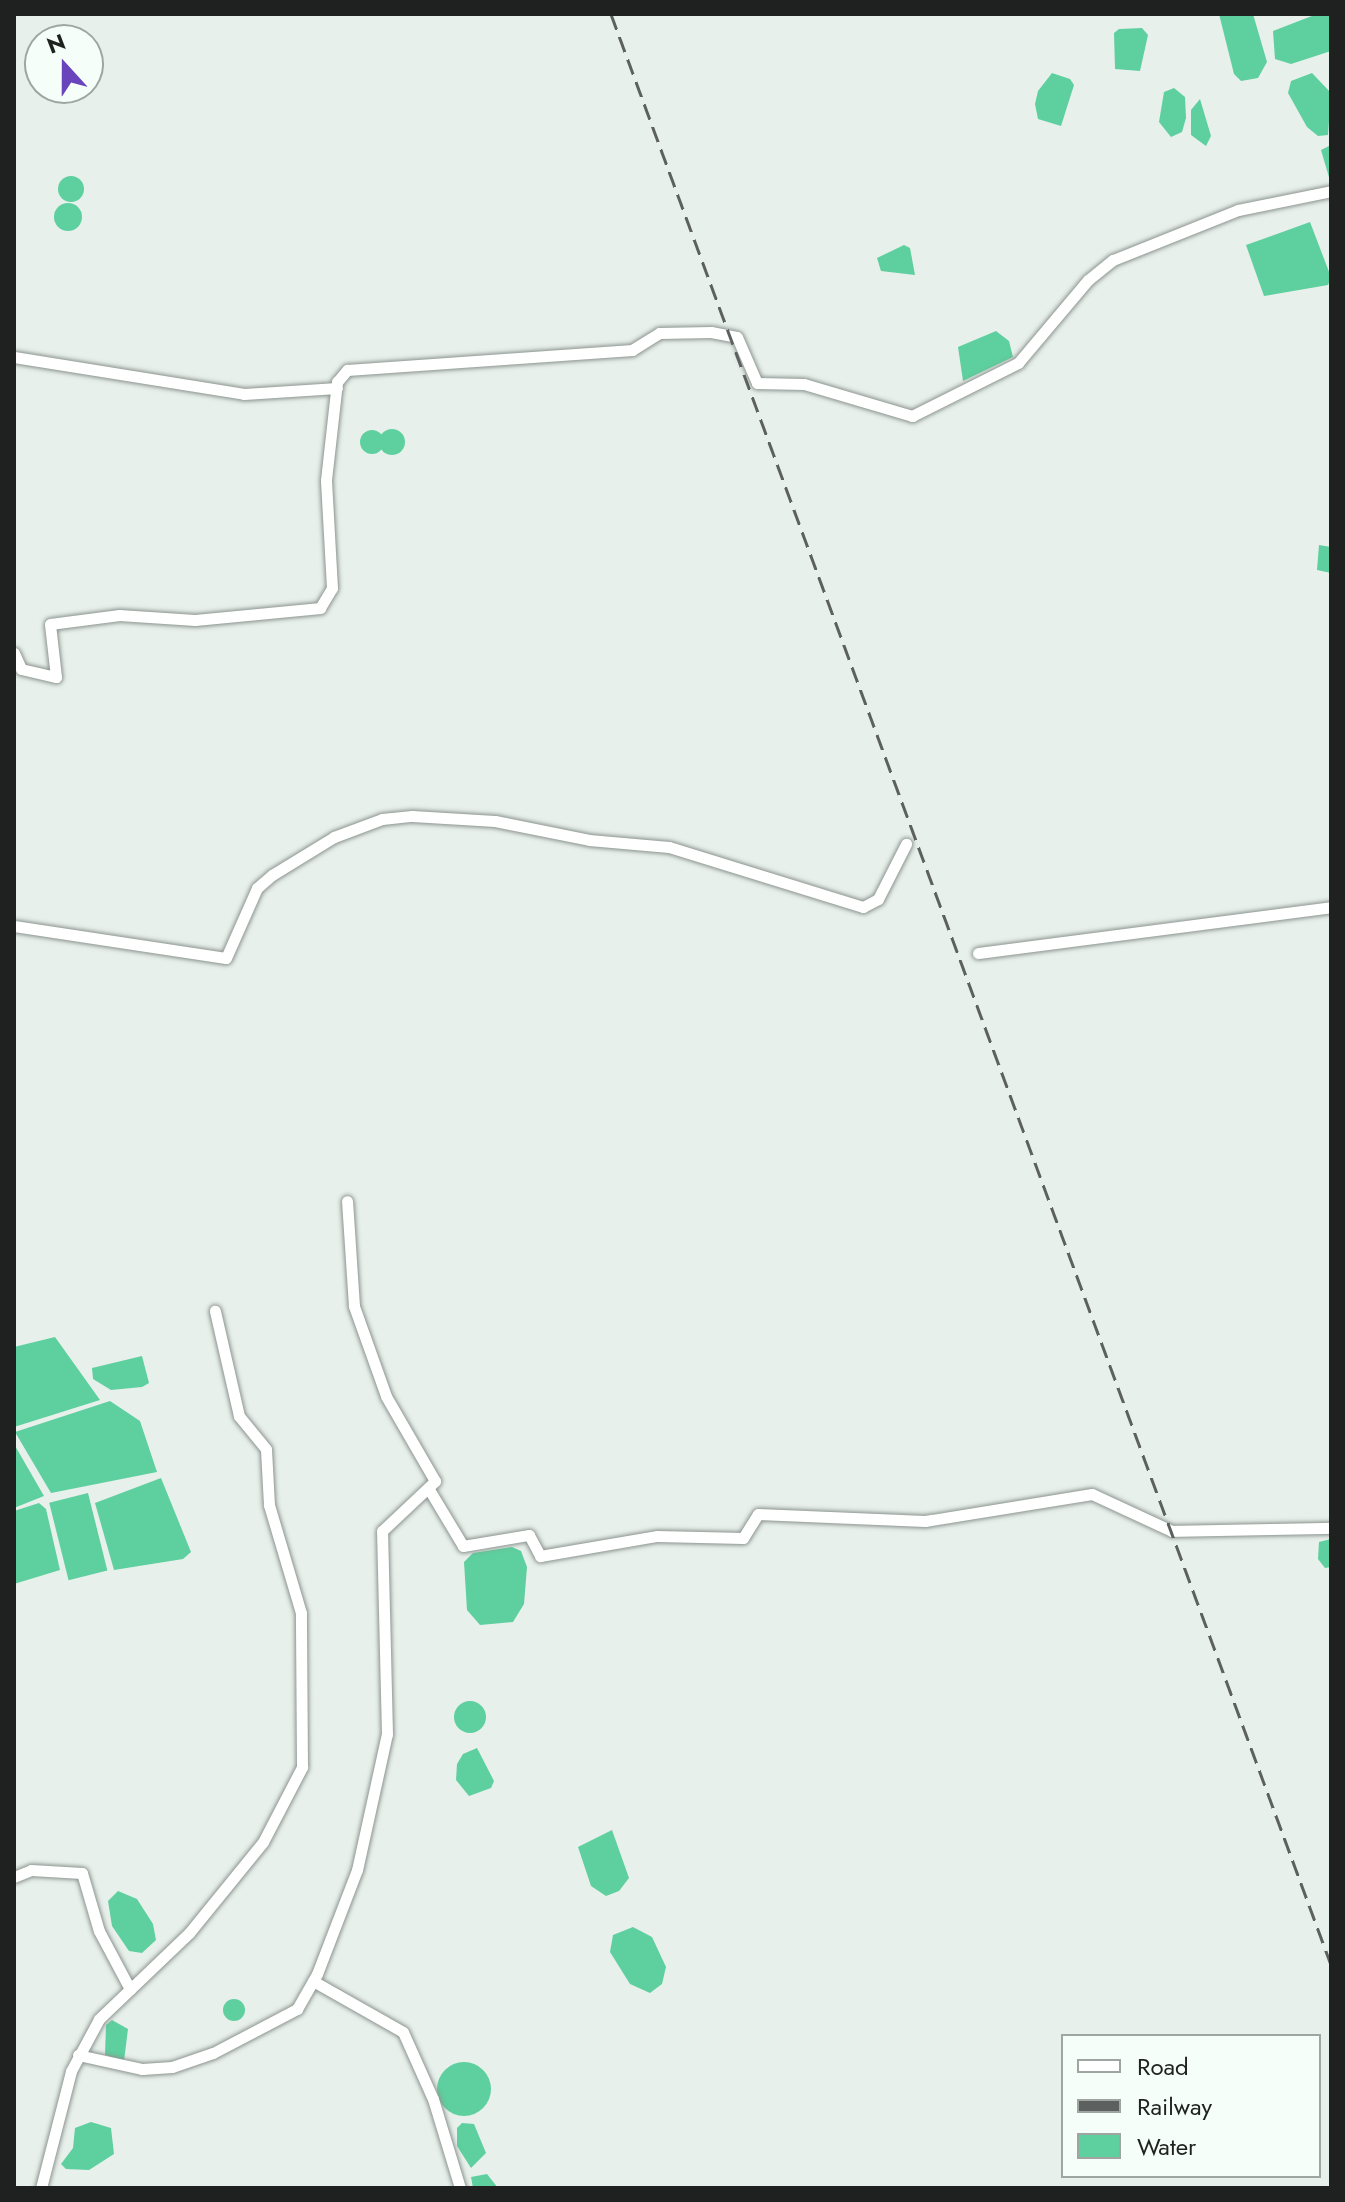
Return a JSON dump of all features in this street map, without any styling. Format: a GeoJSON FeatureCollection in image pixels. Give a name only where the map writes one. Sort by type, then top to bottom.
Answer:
{"type":"FeatureCollection","features":[{"type":"Feature","properties":{"kind":"street"},"geometry":{"type":"LineString","coordinates":[[14,653],[21,669],[56,677],[50,624],[119,615],[195,620],[320,608],[332,588],[325,499],[337,388],[344,373],[360,367],[632,350],[659,333],[711,332],[737,337],[757,383],[804,384],[912,416],[1018,363],[1088,280],[1113,260],[1238,210],[1331,191]]}},
{"type":"Feature","properties":{"kind":"street"},"geometry":{"type":"LineString","coordinates":[[14,357],[244,394],[337,388]]}},
{"type":"Feature","properties":{"kind":"street"},"geometry":{"type":"LineString","coordinates":[[14,926],[226,958],[252,898],[272,875],[334,837],[382,819],[412,816],[495,821],[589,840],[669,847],[863,907],[878,899],[906,844]]}},
{"type":"Feature","properties":{"kind":"street"},"geometry":{"type":"LineString","coordinates":[[978,953],[1331,907]]}},
{"type":"Feature","properties":{"kind":"street"},"geometry":{"type":"LineString","coordinates":[[78,2055],[142,2069],[194,2060],[297,2009],[313,1981],[357,1870],[387,1734],[382,1531],[430,1491],[435,1481],[386,1396],[354,1306],[347,1201]]}},
{"type":"Feature","properties":{"kind":"street"},"geometry":{"type":"LineString","coordinates":[[41,2188],[78,2055],[99,2019],[189,1933],[263,1842],[302,1767],[301,1613],[269,1505],[267,1454],[239,1416],[215,1311]]}},
{"type":"Feature","properties":{"kind":"street"},"geometry":{"type":"LineString","coordinates":[[430,1491],[463,1546],[529,1535],[540,1556],[657,1536],[743,1538],[758,1514],[925,1521],[1092,1494],[1172,1531],[1331,1528]]}},
{"type":"Feature","properties":{"kind":"street"},"geometry":{"type":"LineString","coordinates":[[14,1877],[31,1870],[82,1873],[99,1931],[130,1989]]}},
{"type":"Feature","properties":{"kind":"street"},"geometry":{"type":"LineString","coordinates":[[313,1981],[403,2032],[433,2099],[460,2188]]}},
{"type":"Feature","properties":{"kind":"water"},"geometry":{"type":"Polygon","coordinates":[[[1219,14],[1253,14],[1267,62],[1258,78],[1241,81],[1234,74],[1219,14]]]}},
{"type":"Feature","properties":{"kind":"water"},"geometry":{"type":"Polygon","coordinates":[[[1317,14],[1331,14],[1331,51],[1291,64],[1275,59],[1273,31],[1317,14]]]}},
{"type":"Feature","properties":{"kind":"water"},"geometry":{"type":"Polygon","coordinates":[[[1142,28],[1148,35],[1140,71],[1115,69],[1114,33],[1119,29],[1142,28]]]}},
{"type":"Feature","properties":{"kind":"water"},"geometry":{"type":"Polygon","coordinates":[[[1052,73],[1070,79],[1074,85],[1061,126],[1038,119],[1035,104],[1038,91],[1052,73]]]}},
{"type":"Feature","properties":{"kind":"water"},"geometry":{"type":"Polygon","coordinates":[[[1312,73],[1331,93],[1328,135],[1318,136],[1307,127],[1288,93],[1291,81],[1312,73]]]}},
{"type":"Feature","properties":{"kind":"water"},"geometry":{"type":"Polygon","coordinates":[[[1174,88],[1185,97],[1186,118],[1182,132],[1171,137],[1159,122],[1164,92],[1174,88]]]}},
{"type":"Feature","properties":{"kind":"water"},"geometry":{"type":"Polygon","coordinates":[[[1200,99],[1211,136],[1206,146],[1191,135],[1191,110],[1200,99]]]}},
{"type":"Feature","properties":{"kind":"water"},"geometry":{"type":"Polygon","coordinates":[[[1331,145],[1331,184],[1321,150],[1331,145]]]}},
{"type":"Feature","properties":{"kind":"water"},"geometry":{"type":"Polygon","coordinates":[[[71,176],[80,180],[84,189],[80,198],[71,202],[62,198],[58,189],[62,180],[71,176]]]}},
{"type":"Feature","properties":{"kind":"water"},"geometry":{"type":"Polygon","coordinates":[[[68,203],[78,207],[82,217],[78,227],[68,231],[58,227],[54,217],[58,207],[68,203]]]}},
{"type":"Feature","properties":{"kind":"water"},"geometry":{"type":"Polygon","coordinates":[[[1310,222],[1331,277],[1328,285],[1264,296],[1246,245],[1310,222]]]}},
{"type":"Feature","properties":{"kind":"water"},"geometry":{"type":"Polygon","coordinates":[[[904,245],[910,248],[915,275],[881,271],[877,258],[904,245]]]}},
{"type":"Feature","properties":{"kind":"water"},"geometry":{"type":"Polygon","coordinates":[[[996,331],[1009,341],[1013,357],[963,381],[958,347],[996,331]]]}},
{"type":"Feature","properties":{"kind":"water"},"geometry":{"type":"Polygon","coordinates":[[[392,429],[401,433],[405,442],[401,451],[392,455],[383,451],[379,442],[383,433],[392,429]]]}},
{"type":"Feature","properties":{"kind":"water"},"geometry":{"type":"Polygon","coordinates":[[[372,430],[383,437],[384,442],[377,453],[372,454],[361,447],[360,442],[367,431],[372,430]]]}},
{"type":"Feature","properties":{"kind":"water"},"geometry":{"type":"Polygon","coordinates":[[[1319,545],[1331,547],[1331,573],[1317,570],[1319,545]]]}},
{"type":"Feature","properties":{"kind":"water"},"geometry":{"type":"Polygon","coordinates":[[[55,1337],[100,1400],[14,1427],[14,1347],[55,1337]]]}},
{"type":"Feature","properties":{"kind":"water"},"geometry":{"type":"Polygon","coordinates":[[[142,1356],[149,1383],[142,1387],[111,1390],[93,1379],[92,1368],[142,1356]]]}},
{"type":"Feature","properties":{"kind":"water"},"geometry":{"type":"Polygon","coordinates":[[[110,1401],[140,1421],[157,1472],[51,1493],[15,1432],[110,1401]]]}},
{"type":"Feature","properties":{"kind":"water"},"geometry":{"type":"Polygon","coordinates":[[[14,1444],[44,1496],[14,1508],[14,1444]]]}},
{"type":"Feature","properties":{"kind":"water"},"geometry":{"type":"Polygon","coordinates":[[[161,1478],[191,1552],[183,1559],[114,1570],[95,1503],[161,1478]]]}},
{"type":"Feature","properties":{"kind":"water"},"geometry":{"type":"Polygon","coordinates":[[[88,1493],[107,1571],[69,1580],[49,1503],[88,1493]]]}},
{"type":"Feature","properties":{"kind":"water"},"geometry":{"type":"Polygon","coordinates":[[[39,1503],[46,1509],[60,1570],[14,1584],[14,1511],[39,1503]]]}},
{"type":"Feature","properties":{"kind":"water"},"geometry":{"type":"Polygon","coordinates":[[[1331,1539],[1331,1567],[1325,1568],[1318,1559],[1319,1542],[1331,1539]]]}},
{"type":"Feature","properties":{"kind":"water"},"geometry":{"type":"Polygon","coordinates":[[[512,1547],[521,1551],[527,1567],[524,1604],[513,1622],[480,1625],[467,1610],[464,1562],[473,1553],[512,1547]]]}},
{"type":"Feature","properties":{"kind":"water"},"geometry":{"type":"Polygon","coordinates":[[[470,1701],[481,1706],[486,1717],[481,1728],[470,1733],[459,1728],[454,1717],[459,1706],[470,1701]]]}},
{"type":"Feature","properties":{"kind":"water"},"geometry":{"type":"Polygon","coordinates":[[[477,1748],[494,1781],[491,1788],[469,1796],[456,1780],[457,1764],[463,1754],[477,1748]]]}},
{"type":"Feature","properties":{"kind":"water"},"geometry":{"type":"Polygon","coordinates":[[[612,1830],[629,1878],[619,1891],[606,1896],[591,1886],[578,1847],[612,1830]]]}},
{"type":"Feature","properties":{"kind":"water"},"geometry":{"type":"Polygon","coordinates":[[[118,1891],[137,1899],[153,1924],[156,1940],[142,1953],[129,1951],[112,1926],[108,1901],[118,1891]]]}},
{"type":"Feature","properties":{"kind":"water"},"geometry":{"type":"Polygon","coordinates":[[[633,1927],[652,1937],[666,1967],[662,1984],[650,1993],[630,1984],[610,1952],[613,1935],[633,1927]]]}},
{"type":"Feature","properties":{"kind":"water"},"geometry":{"type":"Polygon","coordinates":[[[234,1999],[242,2002],[245,2010],[242,2018],[234,2021],[226,2018],[223,2010],[226,2002],[234,1999]]]}},
{"type":"Feature","properties":{"kind":"water"},"geometry":{"type":"Polygon","coordinates":[[[112,2020],[128,2029],[124,2061],[105,2055],[106,2025],[112,2020]]]}},
{"type":"Feature","properties":{"kind":"water"},"geometry":{"type":"Polygon","coordinates":[[[464,2062],[483,2070],[491,2089],[483,2108],[464,2116],[445,2108],[437,2089],[445,2070],[464,2062]]]}},
{"type":"Feature","properties":{"kind":"water"},"geometry":{"type":"Polygon","coordinates":[[[91,2122],[111,2128],[114,2154],[89,2170],[66,2169],[61,2164],[73,2148],[75,2128],[91,2122]]]}},
{"type":"Feature","properties":{"kind":"water"},"geometry":{"type":"Polygon","coordinates":[[[462,2123],[474,2124],[486,2153],[471,2168],[457,2146],[457,2128],[462,2123]]]}},
{"type":"Feature","properties":{"kind":"water"},"geometry":{"type":"Polygon","coordinates":[[[487,2174],[498,2188],[473,2188],[471,2177],[487,2174]]]}},
{"type":"Feature","properties":{"kind":"railway"},"geometry":{"type":"LineString","coordinates":[[611,14],[1331,1965]]}}]}
